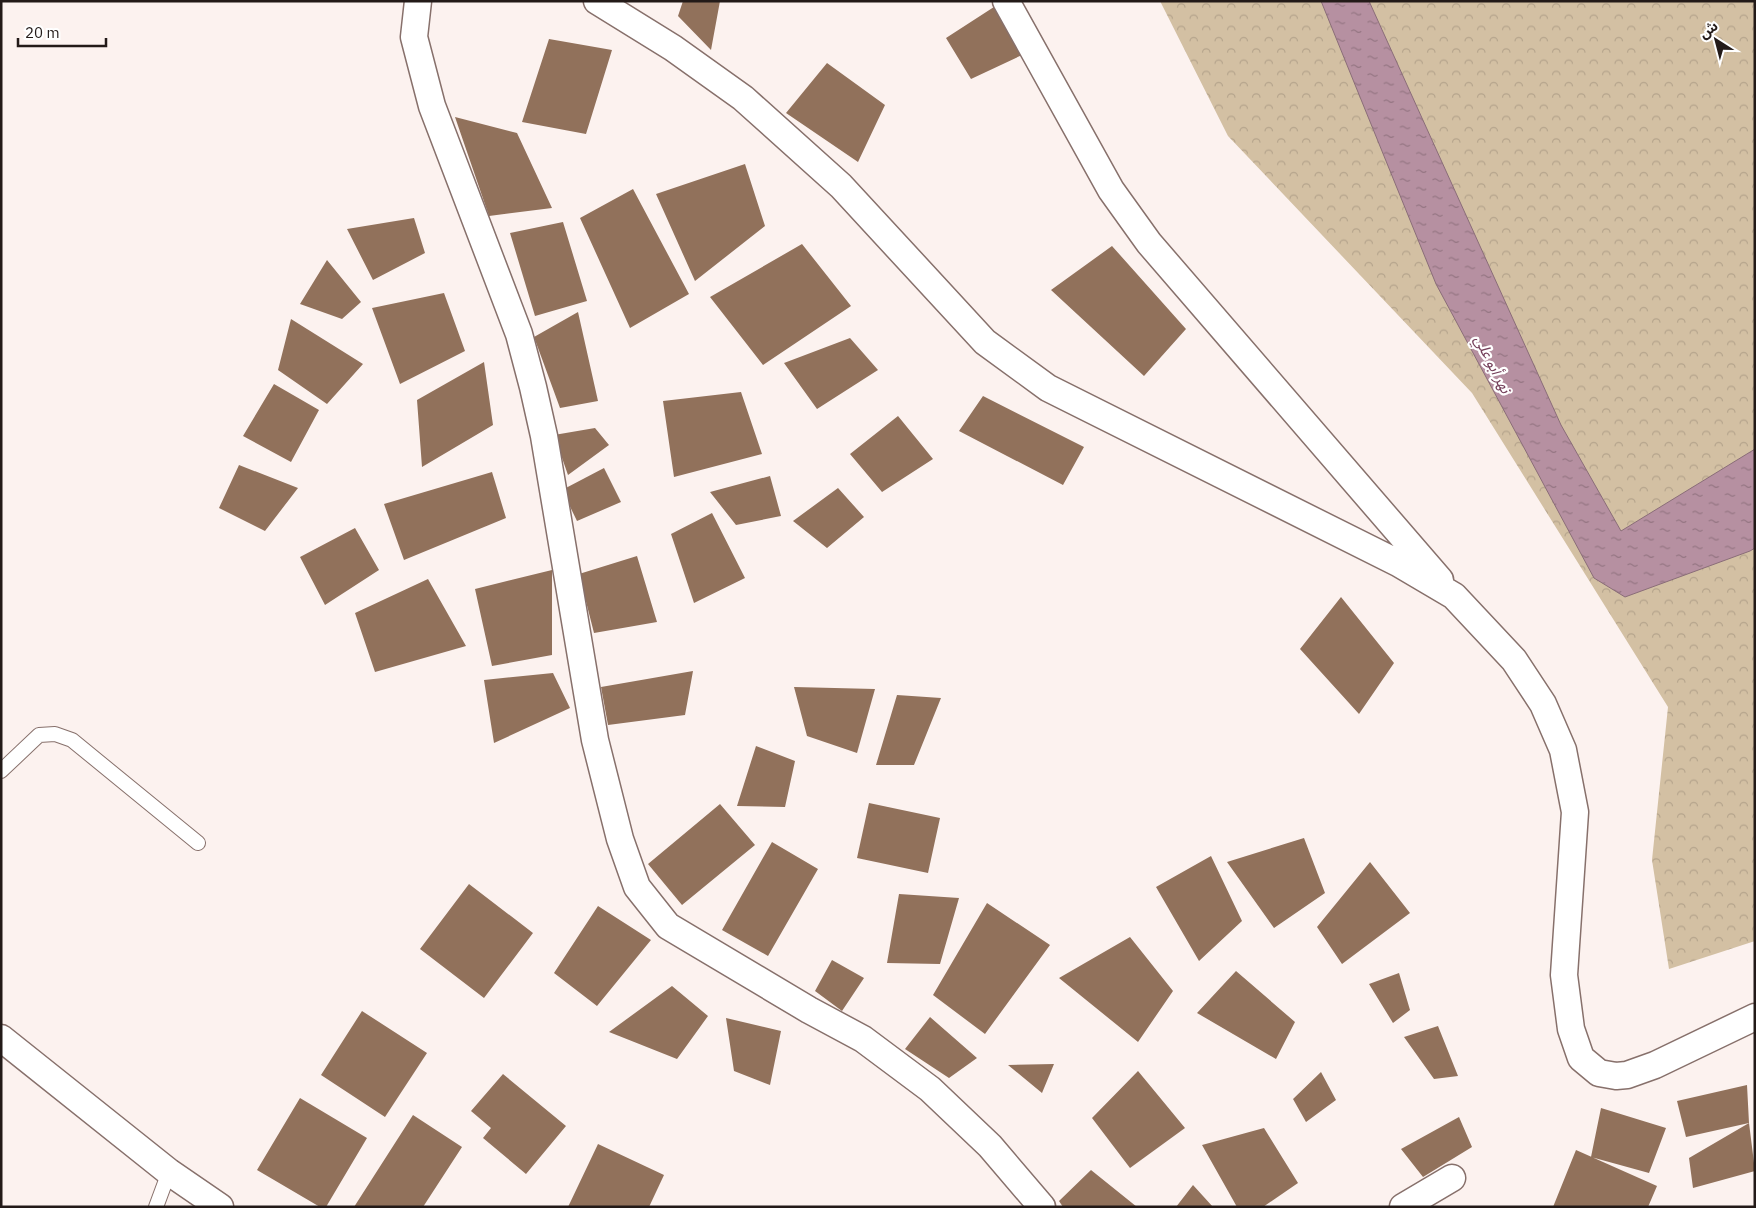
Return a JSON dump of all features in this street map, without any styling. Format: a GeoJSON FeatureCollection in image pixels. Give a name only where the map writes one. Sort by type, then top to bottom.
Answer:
{"type":"FeatureCollection","features":[{"type":"Feature","properties":{"kind":"street"},"geometry":{"type":"LineString","coordinates":[[418,1],[414,37],[432,106],[519,334],[533,387],[544,436],[595,740],[620,839],[637,887],[668,926],[809,1010],[863,1039],[930,1089],[990,1146],[1042,1207]]}},
{"type":"Feature","properties":{"kind":"street"},"geometry":{"type":"LineString","coordinates":[[597,1],[673,48],[743,98],[841,186],[985,342],[1048,388],[1398,564],[1454,596]]}},
{"type":"Feature","properties":{"kind":"street"},"geometry":{"type":"LineString","coordinates":[[1006,1],[1111,190],[1149,243],[1454,596],[1514,660],[1543,704],[1563,750],[1575,812],[1564,975],[1570,1029],[1581,1058],[1599,1073],[1616,1076],[1627,1075],[1655,1065],[1755,1017]]}},
{"type":"Feature","properties":{"kind":"street"},"geometry":{"type":"LineString","coordinates":[[1,1038],[169,1172],[220,1207]]}},
{"type":"Feature","properties":{"kind":"street"},"geometry":{"type":"LineString","coordinates":[[1403,1207],[1452,1178]]}},
{"type":"Feature","properties":{"kind":"lane"},"geometry":{"type":"LineString","coordinates":[[1,771],[39,735],[55,734],[72,740],[198,844]]}},
{"type":"Feature","properties":{"kind":"lane"},"geometry":{"type":"LineString","coordinates":[[156,1207],[169,1172]]}},
{"type":"Feature","properties":{"kind":"green space"},"geometry":{"type":"Polygon","coordinates":[[[1160,1],[1755,1],[1755,941],[1669,969],[1652,860],[1668,707],[1472,393],[1228,136],[1160,1]]]}},
{"type":"Feature","properties":{"kind":"water","name":"نهر أبو علي"},"geometry":{"type":"Polygon","coordinates":[[[1321,1],[1369,1],[1561,425],[1621,531],[1755,449],[1755,548],[1625,597],[1594,578],[1436,284],[1321,1]]]}},
{"type":"Feature","properties":{"kind":"building"},"geometry":{"type":"Polygon","coordinates":[[[683,1],[720,1],[711,50],[678,16],[683,1]]]}},
{"type":"Feature","properties":{"kind":"building"},"geometry":{"type":"Polygon","coordinates":[[[997,5],[1022,55],[971,79],[946,38],[997,5]]]}},
{"type":"Feature","properties":{"kind":"building"},"geometry":{"type":"Polygon","coordinates":[[[549,39],[612,50],[586,134],[522,122],[549,39]]]}},
{"type":"Feature","properties":{"kind":"building"},"geometry":{"type":"Polygon","coordinates":[[[827,63],[885,105],[858,162],[786,113],[827,63]]]}},
{"type":"Feature","properties":{"kind":"building"},"geometry":{"type":"Polygon","coordinates":[[[455,117],[517,133],[552,208],[489,216],[455,117]]]}},
{"type":"Feature","properties":{"kind":"building"},"geometry":{"type":"Polygon","coordinates":[[[745,164],[765,226],[695,281],[656,194],[745,164]]]}},
{"type":"Feature","properties":{"kind":"building"},"geometry":{"type":"Polygon","coordinates":[[[633,189],[689,294],[630,328],[580,218],[633,189]]]}},
{"type":"Feature","properties":{"kind":"building"},"geometry":{"type":"Polygon","coordinates":[[[414,218],[425,253],[373,280],[347,229],[414,218]]]}},
{"type":"Feature","properties":{"kind":"building"},"geometry":{"type":"Polygon","coordinates":[[[563,222],[587,301],[535,316],[510,233],[563,222]]]}},
{"type":"Feature","properties":{"kind":"building"},"geometry":{"type":"Polygon","coordinates":[[[802,244],[851,306],[763,365],[710,297],[802,244]]]}},
{"type":"Feature","properties":{"kind":"building"},"geometry":{"type":"Polygon","coordinates":[[[1112,246],[1186,329],[1144,376],[1051,290],[1112,246]]]}},
{"type":"Feature","properties":{"kind":"building"},"geometry":{"type":"Polygon","coordinates":[[[327,260],[361,302],[342,319],[300,304],[327,260]]]}},
{"type":"Feature","properties":{"kind":"building"},"geometry":{"type":"Polygon","coordinates":[[[444,293],[465,351],[400,384],[372,308],[444,293]]]}},
{"type":"Feature","properties":{"kind":"building"},"geometry":{"type":"Polygon","coordinates":[[[578,312],[598,401],[560,408],[534,337],[578,312]]]}},
{"type":"Feature","properties":{"kind":"building"},"geometry":{"type":"Polygon","coordinates":[[[291,319],[363,364],[327,404],[278,370],[291,319]]]}},
{"type":"Feature","properties":{"kind":"building"},"geometry":{"type":"Polygon","coordinates":[[[850,338],[878,370],[817,409],[784,363],[850,338]]]}},
{"type":"Feature","properties":{"kind":"building"},"geometry":{"type":"Polygon","coordinates":[[[484,362],[493,425],[422,467],[417,400],[484,362]]]}},
{"type":"Feature","properties":{"kind":"building"},"geometry":{"type":"Polygon","coordinates":[[[274,384],[319,410],[291,462],[243,436],[274,384]]]}},
{"type":"Feature","properties":{"kind":"building"},"geometry":{"type":"Polygon","coordinates":[[[741,392],[762,454],[674,477],[663,401],[741,392]]]}},
{"type":"Feature","properties":{"kind":"building"},"geometry":{"type":"Polygon","coordinates":[[[983,396],[1084,447],[1063,485],[959,431],[983,396]]]}},
{"type":"Feature","properties":{"kind":"building"},"geometry":{"type":"Polygon","coordinates":[[[898,416],[933,459],[882,492],[850,454],[898,416]]]}},
{"type":"Feature","properties":{"kind":"building"},"geometry":{"type":"Polygon","coordinates":[[[595,428],[609,445],[568,475],[554,435],[595,428]]]}},
{"type":"Feature","properties":{"kind":"building"},"geometry":{"type":"Polygon","coordinates":[[[239,465],[298,488],[265,531],[219,508],[239,465]]]}},
{"type":"Feature","properties":{"kind":"building"},"geometry":{"type":"Polygon","coordinates":[[[604,468],[621,502],[577,521],[562,490],[604,468]]]}},
{"type":"Feature","properties":{"kind":"building"},"geometry":{"type":"Polygon","coordinates":[[[492,472],[506,518],[404,560],[384,504],[492,472]]]}},
{"type":"Feature","properties":{"kind":"building"},"geometry":{"type":"Polygon","coordinates":[[[770,476],[781,516],[736,525],[710,492],[770,476]]]}},
{"type":"Feature","properties":{"kind":"building"},"geometry":{"type":"Polygon","coordinates":[[[838,488],[864,517],[827,548],[793,521],[838,488]]]}},
{"type":"Feature","properties":{"kind":"building"},"geometry":{"type":"Polygon","coordinates":[[[712,513],[745,578],[694,603],[671,534],[712,513]]]}},
{"type":"Feature","properties":{"kind":"building"},"geometry":{"type":"Polygon","coordinates":[[[355,528],[379,570],[325,605],[300,557],[355,528]]]}},
{"type":"Feature","properties":{"kind":"building"},"geometry":{"type":"Polygon","coordinates":[[[637,556],[657,622],[594,633],[579,574],[637,556]]]}},
{"type":"Feature","properties":{"kind":"building"},"geometry":{"type":"Polygon","coordinates":[[[552,570],[552,655],[492,666],[475,589],[552,570]]]}},
{"type":"Feature","properties":{"kind":"building"},"geometry":{"type":"Polygon","coordinates":[[[428,579],[466,646],[375,672],[355,613],[428,579]]]}},
{"type":"Feature","properties":{"kind":"building"},"geometry":{"type":"Polygon","coordinates":[[[1341,597],[1394,663],[1359,714],[1300,649],[1341,597]]]}},
{"type":"Feature","properties":{"kind":"building"},"geometry":{"type":"Polygon","coordinates":[[[693,671],[685,715],[608,725],[601,687],[693,671]]]}},
{"type":"Feature","properties":{"kind":"building"},"geometry":{"type":"Polygon","coordinates":[[[553,673],[570,708],[494,743],[484,680],[553,673]]]}},
{"type":"Feature","properties":{"kind":"building"},"geometry":{"type":"Polygon","coordinates":[[[794,687],[875,689],[857,753],[807,736],[794,687]]]}},
{"type":"Feature","properties":{"kind":"building"},"geometry":{"type":"Polygon","coordinates":[[[897,695],[941,698],[914,765],[876,765],[897,695]]]}},
{"type":"Feature","properties":{"kind":"building"},"geometry":{"type":"Polygon","coordinates":[[[756,746],[795,761],[785,807],[737,806],[756,746]]]}},
{"type":"Feature","properties":{"kind":"building"},"geometry":{"type":"Polygon","coordinates":[[[869,803],[940,818],[928,873],[857,858],[869,803]]]}},
{"type":"Feature","properties":{"kind":"building"},"geometry":{"type":"Polygon","coordinates":[[[720,804],[755,845],[682,905],[648,864],[720,804]]]}},
{"type":"Feature","properties":{"kind":"building"},"geometry":{"type":"Polygon","coordinates":[[[1304,838],[1325,893],[1274,928],[1227,862],[1304,838]]]}},
{"type":"Feature","properties":{"kind":"building"},"geometry":{"type":"Polygon","coordinates":[[[772,842],[818,869],[768,956],[722,930],[772,842]]]}},
{"type":"Feature","properties":{"kind":"building"},"geometry":{"type":"Polygon","coordinates":[[[1211,856],[1242,921],[1199,961],[1156,887],[1211,856]]]}},
{"type":"Feature","properties":{"kind":"building"},"geometry":{"type":"Polygon","coordinates":[[[1370,862],[1410,913],[1342,964],[1317,927],[1370,862]]]}},
{"type":"Feature","properties":{"kind":"building"},"geometry":{"type":"Polygon","coordinates":[[[469,884],[533,933],[484,998],[420,949],[469,884]]]}},
{"type":"Feature","properties":{"kind":"building"},"geometry":{"type":"Polygon","coordinates":[[[899,894],[959,898],[940,964],[887,963],[899,894]]]}},
{"type":"Feature","properties":{"kind":"building"},"geometry":{"type":"Polygon","coordinates":[[[987,903],[1050,945],[985,1034],[933,995],[987,903]]]}},
{"type":"Feature","properties":{"kind":"building"},"geometry":{"type":"Polygon","coordinates":[[[598,906],[651,940],[597,1006],[554,973],[598,906]]]}},
{"type":"Feature","properties":{"kind":"building"},"geometry":{"type":"Polygon","coordinates":[[[1130,937],[1173,991],[1138,1042],[1059,978],[1130,937]]]}},
{"type":"Feature","properties":{"kind":"building"},"geometry":{"type":"Polygon","coordinates":[[[832,960],[864,978],[842,1011],[815,991],[832,960]]]}},
{"type":"Feature","properties":{"kind":"building"},"geometry":{"type":"Polygon","coordinates":[[[1236,971],[1295,1022],[1276,1059],[1197,1013],[1236,971]]]}},
{"type":"Feature","properties":{"kind":"building"},"geometry":{"type":"Polygon","coordinates":[[[1399,973],[1410,1010],[1393,1023],[1369,984],[1399,973]]]}},
{"type":"Feature","properties":{"kind":"building"},"geometry":{"type":"Polygon","coordinates":[[[672,986],[708,1016],[677,1059],[609,1032],[672,986]]]}},
{"type":"Feature","properties":{"kind":"building"},"geometry":{"type":"Polygon","coordinates":[[[362,1011],[427,1053],[385,1117],[321,1075],[362,1011]]]}},
{"type":"Feature","properties":{"kind":"building"},"geometry":{"type":"Polygon","coordinates":[[[930,1017],[977,1058],[949,1078],[905,1049],[930,1017]]]}},
{"type":"Feature","properties":{"kind":"building"},"geometry":{"type":"Polygon","coordinates":[[[726,1018],[781,1031],[770,1085],[734,1071],[726,1018]]]}},
{"type":"Feature","properties":{"kind":"building"},"geometry":{"type":"Polygon","coordinates":[[[1438,1026],[1458,1076],[1434,1079],[1404,1037],[1438,1026]]]}},
{"type":"Feature","properties":{"kind":"building"},"geometry":{"type":"Polygon","coordinates":[[[1054,1064],[1042,1093],[1008,1065],[1054,1064]]]}},
{"type":"Feature","properties":{"kind":"building"},"geometry":{"type":"Polygon","coordinates":[[[1138,1071],[1185,1128],[1130,1168],[1092,1118],[1138,1071]]]}},
{"type":"Feature","properties":{"kind":"building"},"geometry":{"type":"Polygon","coordinates":[[[1321,1072],[1336,1100],[1306,1122],[1293,1099],[1321,1072]]]}},
{"type":"Feature","properties":{"kind":"building"},"geometry":{"type":"Polygon","coordinates":[[[503,1074],[566,1126],[526,1174],[483,1138],[491,1128],[471,1111],[503,1074]]]}},
{"type":"Feature","properties":{"kind":"building"},"geometry":{"type":"Polygon","coordinates":[[[1747,1085],[1749,1123],[1686,1137],[1677,1101],[1747,1085]]]}},
{"type":"Feature","properties":{"kind":"building"},"geometry":{"type":"Polygon","coordinates":[[[300,1098],[367,1138],[326,1207],[320,1207],[257,1170],[300,1098]]]}},
{"type":"Feature","properties":{"kind":"building"},"geometry":{"type":"Polygon","coordinates":[[[1601,1108],[1666,1128],[1649,1173],[1591,1157],[1601,1108]]]}},
{"type":"Feature","properties":{"kind":"building"},"geometry":{"type":"Polygon","coordinates":[[[413,1115],[462,1147],[423,1207],[354,1207],[413,1115]]]}},
{"type":"Feature","properties":{"kind":"building"},"geometry":{"type":"Polygon","coordinates":[[[1459,1117],[1472,1147],[1423,1177],[1401,1149],[1459,1117]]]}},
{"type":"Feature","properties":{"kind":"building"},"geometry":{"type":"Polygon","coordinates":[[[1749,1123],[1755,1171],[1693,1188],[1689,1158],[1749,1123]]]}},
{"type":"Feature","properties":{"kind":"building"},"geometry":{"type":"Polygon","coordinates":[[[1264,1128],[1298,1183],[1263,1207],[1237,1207],[1202,1145],[1264,1128]]]}},
{"type":"Feature","properties":{"kind":"building"},"geometry":{"type":"Polygon","coordinates":[[[598,1144],[664,1175],[649,1207],[568,1207],[598,1144]]]}},
{"type":"Feature","properties":{"kind":"building"},"geometry":{"type":"Polygon","coordinates":[[[1576,1150],[1657,1186],[1648,1207],[1553,1207],[1576,1150]]]}},
{"type":"Feature","properties":{"kind":"building"},"geometry":{"type":"Polygon","coordinates":[[[1091,1170],[1137,1207],[1063,1207],[1059,1201],[1091,1170]]]}},
{"type":"Feature","properties":{"kind":"building"},"geometry":{"type":"Polygon","coordinates":[[[1193,1185],[1213,1207],[1176,1207],[1193,1185]]]}}]}
